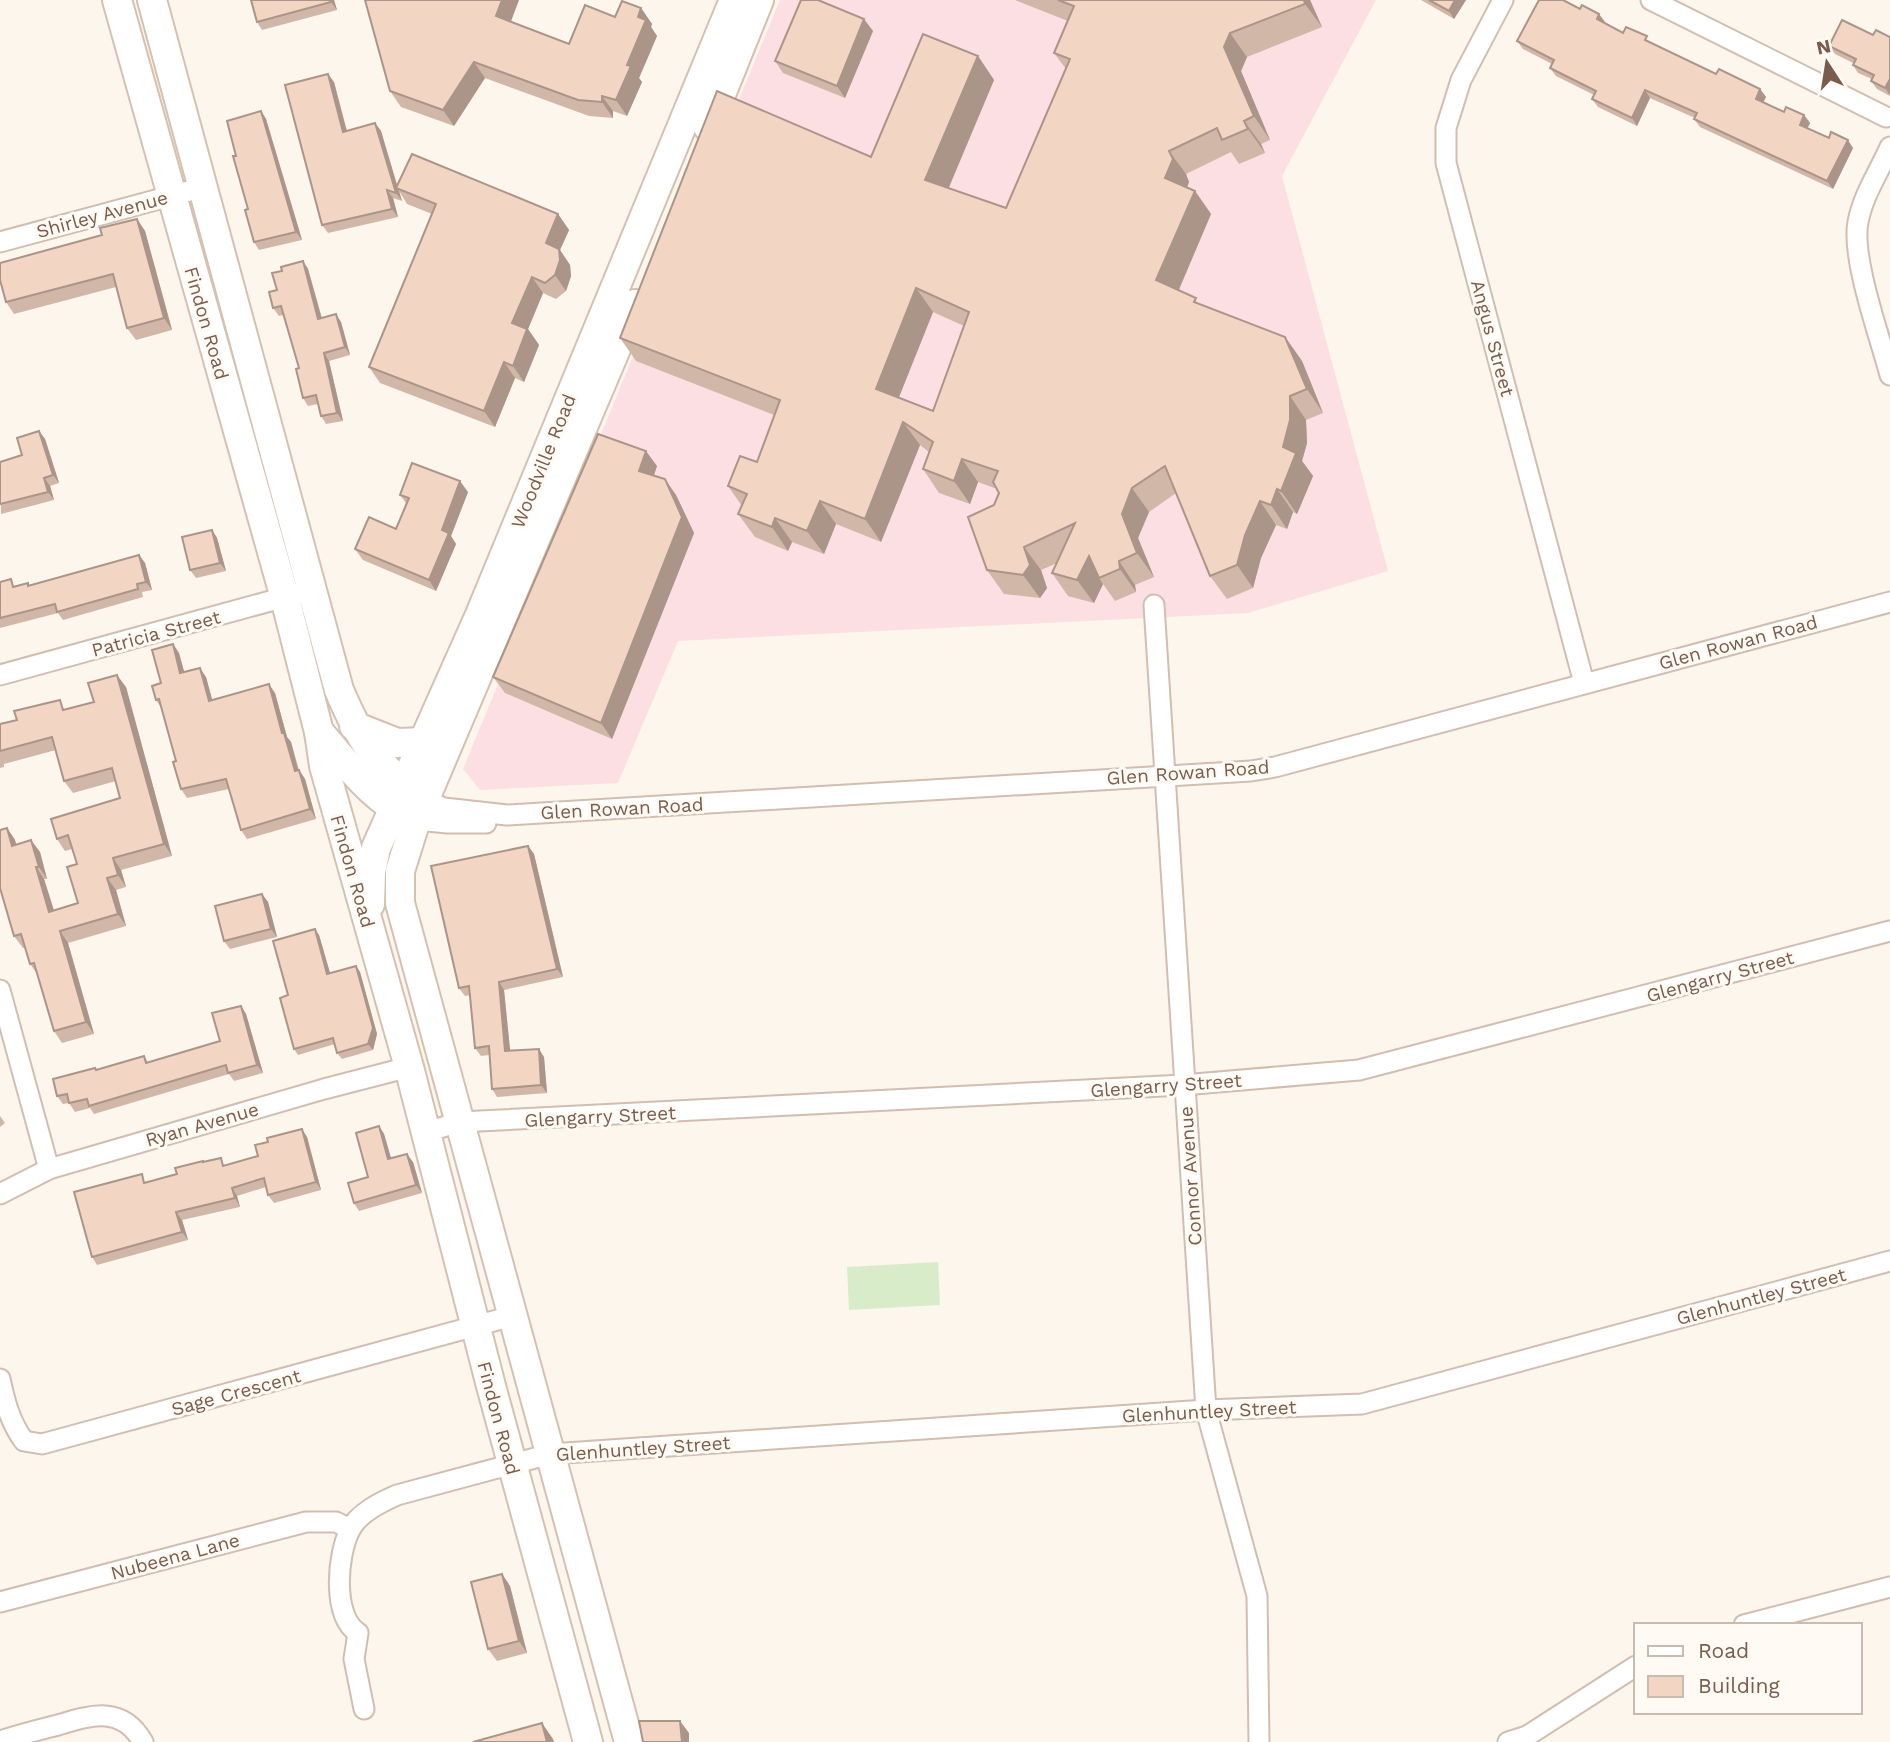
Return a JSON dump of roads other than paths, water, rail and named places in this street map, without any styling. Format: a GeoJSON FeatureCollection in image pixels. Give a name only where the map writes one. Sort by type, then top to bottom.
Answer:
{"type":"FeatureCollection","features":[{"type":"Feature","properties":{"kind":"main road","name":"Findon Road"},"geometry":{"type":"LineString","coordinates":[[117,0],[171,195],[298,594],[354,726],[410,804],[400,871],[400,904],[629,1742]]}},
{"type":"Feature","properties":{"kind":"main road","name":"Findon Road"},"geometry":{"type":"LineString","coordinates":[[152,0],[204,187],[298,594],[324,766],[409,1067],[475,1327],[588,1742]]}},
{"type":"Feature","properties":{"kind":"main road","name":"Woodville Road"},"geometry":{"type":"LineString","coordinates":[[410,804],[425,742],[734,0]]}},
{"type":"Feature","properties":{"kind":"main road","name":"Woodville Road"},"geometry":{"type":"LineString","coordinates":[[368,924],[371,872],[376,848],[410,804],[611,365],[759,0]]}},
{"type":"Feature","properties":{"kind":"main road"},"geometry":{"type":"LineString","coordinates":[[354,726],[397,743],[425,742]]}},
{"type":"Feature","properties":{"kind":"main road"},"geometry":{"type":"LineString","coordinates":[[319,732],[368,790],[410,804]]}},
{"type":"Feature","properties":{"kind":"street","name":"Angus Street"},"geometry":{"type":"LineString","coordinates":[[1503,0],[1461,80],[1446,128],[1446,163],[1584,683]]}},
{"type":"Feature","properties":{"kind":"street"},"geometry":{"type":"LineString","coordinates":[[1651,0],[1888,115],[1883,126],[1885,136],[1890,141]]}},
{"type":"Feature","properties":{"kind":"street"},"geometry":{"type":"LineString","coordinates":[[1890,147],[1864,198],[1857,223],[1856,249],[1890,375]]}},
{"type":"Feature","properties":{"kind":"street","name":"Shirley Avenue"},"geometry":{"type":"LineString","coordinates":[[0,242],[204,187]]}},
{"type":"Feature","properties":{"kind":"street","name":"Patricia Street"},"geometry":{"type":"LineString","coordinates":[[0,675],[298,594]]}},
{"type":"Feature","properties":{"kind":"street","name":"Glen Rowan Road"},"geometry":{"type":"LineString","coordinates":[[410,804],[448,823],[486,823],[507,815],[1251,771],[1275,767],[1890,602]]}},
{"type":"Feature","properties":{"kind":"street","name":"Connor Avenue"},"geometry":{"type":"LineString","coordinates":[[1154,605],[1206,1410],[1257,1596],[1259,1742]]}},
{"type":"Feature","properties":{"kind":"street","name":"Glengarry Street"},"geometry":{"type":"LineString","coordinates":[[426,1132],[460,1122],[1183,1085],[1359,1070],[1890,931]]}},
{"type":"Feature","properties":{"kind":"street"},"geometry":{"type":"LineString","coordinates":[[0,990],[49,1169]]}},
{"type":"Feature","properties":{"kind":"street","name":"Ryan Avenue"},"geometry":{"type":"LineString","coordinates":[[0,1194],[49,1169],[409,1067]]}},
{"type":"Feature","properties":{"kind":"street","name":"Glenhuntley Street"},"geometry":{"type":"LineString","coordinates":[[350,1529],[379,1503],[397,1495],[550,1454],[1206,1410],[1362,1404],[1890,1261]]}},
{"type":"Feature","properties":{"kind":"street","name":"Sage Crescent"},"geometry":{"type":"LineString","coordinates":[[0,1379],[9,1416],[16,1430],[24,1441],[42,1444],[512,1316]]}},
{"type":"Feature","properties":{"kind":"street","name":"Nubeena Lane"},"geometry":{"type":"LineString","coordinates":[[0,1602],[306,1522],[336,1522],[350,1529]]}},
{"type":"Feature","properties":{"kind":"street"},"geometry":{"type":"LineString","coordinates":[[350,1529],[340,1573],[340,1594],[348,1624],[358,1633],[354,1659],[364,1709]]}},
{"type":"Feature","properties":{"kind":"street"},"geometry":{"type":"LineString","coordinates":[[1753,1623],[1890,1587]]}},
{"type":"Feature","properties":{"kind":"street"},"geometry":{"type":"LineString","coordinates":[[1508,1742],[1527,1736],[1634,1668]]}},
{"type":"Feature","properties":{"kind":"street"},"geometry":{"type":"LineString","coordinates":[[0,1741],[94,1714],[118,1717],[136,1730],[142,1742]]}}]}
